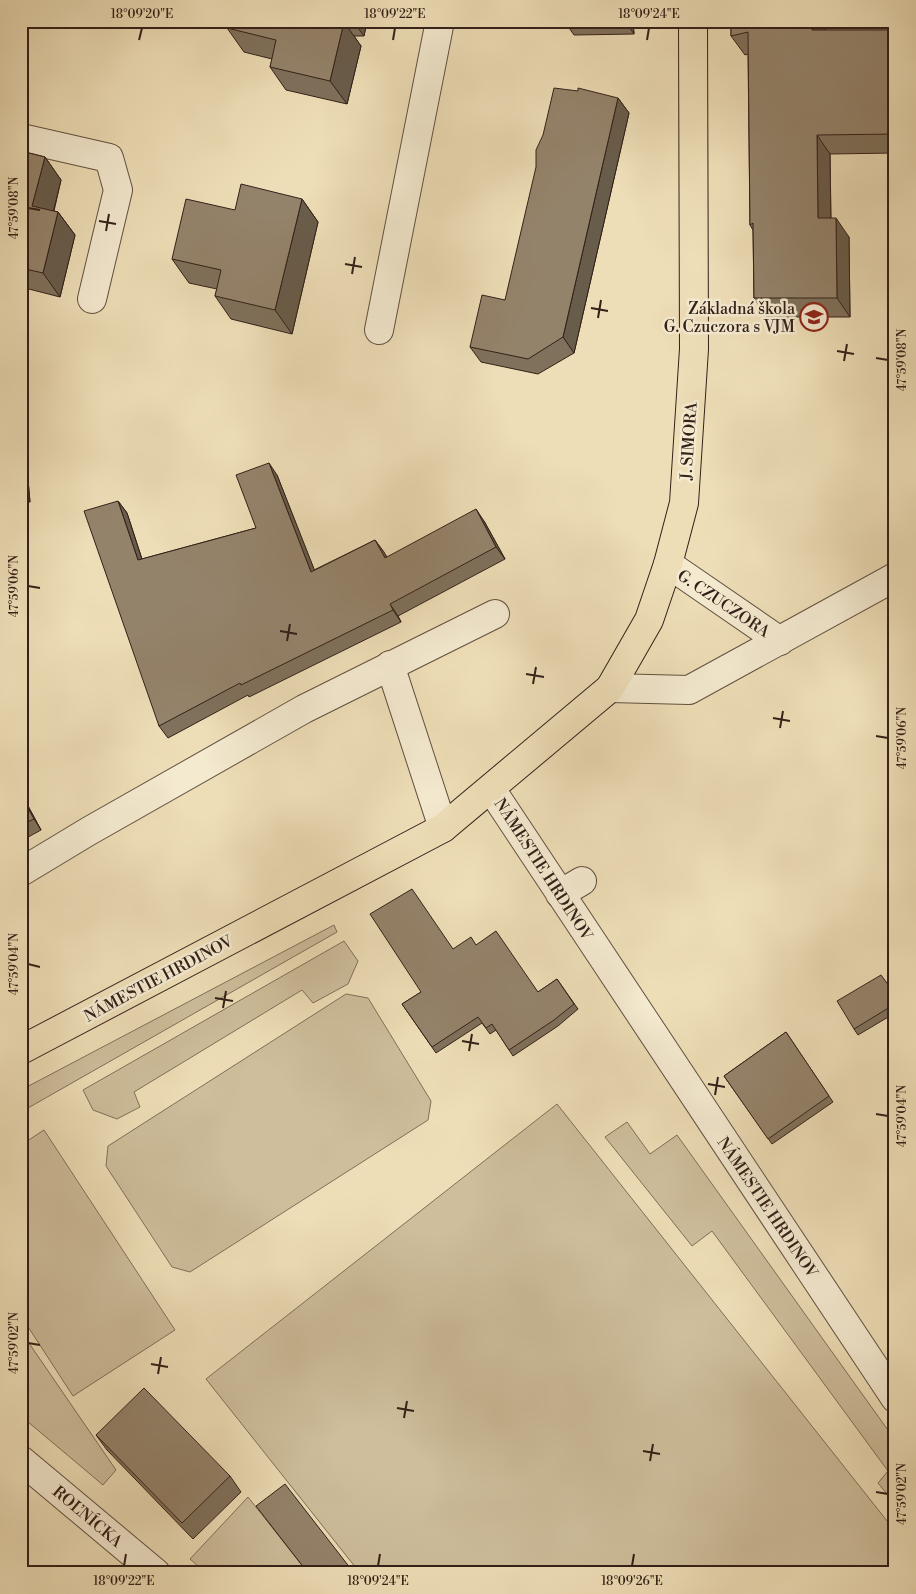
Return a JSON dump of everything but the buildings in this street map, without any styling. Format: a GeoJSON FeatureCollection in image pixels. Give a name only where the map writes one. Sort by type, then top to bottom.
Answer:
{"type":"FeatureCollection","features":[{"type":"Feature","properties":{"kind":"main road","name":"J. SIMORA"},"geometry":{"type":"LineString","coordinates":[[491,789],[610,688],[649,620],[668,564],[684,503],[694,349],[693,21]]}},
{"type":"Feature","properties":{"kind":"main road","name":"NÁMESTIE HRDINOV"},"geometry":{"type":"LineString","coordinates":[[21,1050],[443,828],[491,789]]}},
{"type":"Feature","properties":{"kind":"street"},"geometry":{"type":"LineString","coordinates":[[379,330],[440,21]]}},
{"type":"Feature","properties":{"kind":"street"},"geometry":{"type":"LineString","coordinates":[[21,138],[109,158],[118,190],[92,299]]}},
{"type":"Feature","properties":{"kind":"street","name":"G. CZUCZORA"},"geometry":{"type":"LineString","coordinates":[[668,564],[780,641]]}},
{"type":"Feature","properties":{"kind":"street","name":"G. CZUCZORA"},"geometry":{"type":"LineString","coordinates":[[610,688],[689,690],[895,577]]}},
{"type":"Feature","properties":{"kind":"street"},"geometry":{"type":"LineString","coordinates":[[21,872],[89,831],[304,709],[495,614]]}},
{"type":"Feature","properties":{"kind":"street"},"geometry":{"type":"LineString","coordinates":[[390,665],[443,828]]}},
{"type":"Feature","properties":{"kind":"street","name":"NÁMESTIE HRDINOV"},"geometry":{"type":"LineString","coordinates":[[491,789],[571,888],[895,1398]]}},
{"type":"Feature","properties":{"kind":"street","name":"ROĽNÍCKA"},"geometry":{"type":"LineString","coordinates":[[21,1460],[156,1573]]}},
{"type":"Feature","properties":{"kind":"shaded area"},"geometry":{"type":"Polygon","coordinates":[[[334,925],[337,932],[21,1112],[21,1090],[334,925]]]}},
{"type":"Feature","properties":{"kind":"shaded area"},"geometry":{"type":"Polygon","coordinates":[[[344,941],[358,961],[348,984],[313,1003],[302,990],[134,1092],[140,1107],[117,1119],[93,1110],[83,1090],[344,941]]]}},
{"type":"Feature","properties":{"kind":"shaded area"},"geometry":{"type":"Polygon","coordinates":[[[346,994],[368,998],[431,1101],[428,1120],[190,1272],[172,1267],[106,1166],[108,1146],[346,994]]]}},
{"type":"Feature","properties":{"kind":"shaded area"},"geometry":{"type":"Polygon","coordinates":[[[557,1104],[895,1531],[895,1573],[360,1573],[206,1379],[557,1104]]]}},
{"type":"Feature","properties":{"kind":"shaded area"},"geometry":{"type":"Polygon","coordinates":[[[627,1122],[650,1154],[677,1135],[895,1440],[895,1504],[878,1483],[888,1471],[712,1231],[692,1246],[605,1137],[627,1122]]]}},
{"type":"Feature","properties":{"kind":"shaded area"},"geometry":{"type":"Polygon","coordinates":[[[44,1130],[175,1330],[73,1396],[21,1316],[21,1145],[44,1130]]]}},
{"type":"Feature","properties":{"kind":"shaded area"},"geometry":{"type":"Polygon","coordinates":[[[22,1333],[116,1470],[103,1485],[21,1416],[22,1333]]]}},
{"type":"Feature","properties":{"kind":"shaded area"},"geometry":{"type":"Polygon","coordinates":[[[248,1497],[308,1573],[206,1573],[190,1559],[248,1497]]]}},
{"type":"Feature","properties":{"kind":"place","name":"Základná škola G. Czuczora s VJM"},"geometry":{"type":"Point","coordinates":[814,317]}}]}
